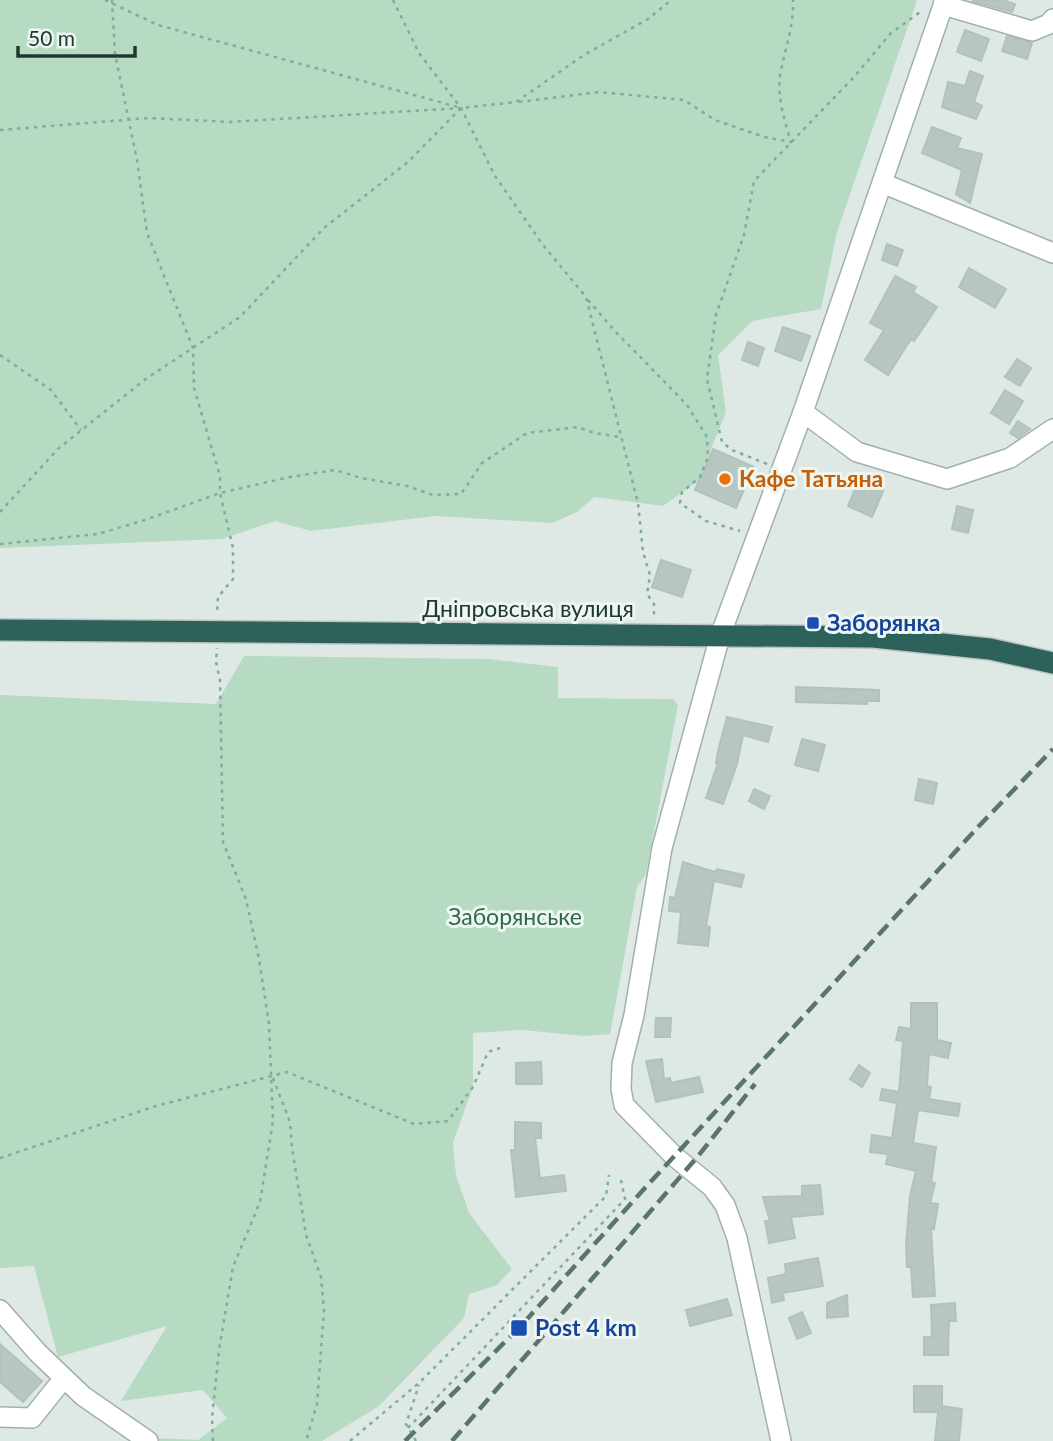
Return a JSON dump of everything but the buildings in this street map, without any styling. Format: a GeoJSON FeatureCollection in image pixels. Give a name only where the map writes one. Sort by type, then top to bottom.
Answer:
{"type":"FeatureCollection","features":[{"type":"Feature","properties":{"kind":"highway","name":"Дніпровська вулиця"},"geometry":{"type":"LineString","coordinates":[[0,630],[217,634],[873,637],[990,649],[1053,663]]}},
{"type":"Feature","properties":{"kind":"street"},"geometry":{"type":"LineString","coordinates":[[782,1441],[737,1237],[725,1205],[712,1187],[675,1157],[624,1105],[621,1089],[622,1063],[634,1015],[662,848],[720,636],[803,412],[944,2],[1032,31],[1049,24],[1053,19]]}},
{"type":"Feature","properties":{"kind":"street"},"geometry":{"type":"LineString","coordinates":[[882,183],[1053,253]]}},
{"type":"Feature","properties":{"kind":"street"},"geometry":{"type":"LineString","coordinates":[[803,412],[857,452],[947,479],[1010,458],[1053,429]]}},
{"type":"Feature","properties":{"kind":"street"},"geometry":{"type":"LineString","coordinates":[[0,1310],[38,1353],[83,1396],[149,1441]]}},
{"type":"Feature","properties":{"kind":"street"},"geometry":{"type":"LineString","coordinates":[[1,1415],[32,1418],[64,1378]]}},
{"type":"Feature","properties":{"kind":"path"},"geometry":{"type":"LineString","coordinates":[[105,0],[158,24],[461,107]]}},
{"type":"Feature","properties":{"kind":"path"},"geometry":{"type":"LineString","coordinates":[[393,0],[419,53],[461,107],[495,176],[543,244],[613,330],[687,405],[707,437],[708,457],[700,477],[682,492],[680,503],[706,521],[757,537]]}},
{"type":"Feature","properties":{"kind":"path"},"geometry":{"type":"LineString","coordinates":[[516,102],[584,55],[648,19],[671,0]]}},
{"type":"Feature","properties":{"kind":"path"},"geometry":{"type":"LineString","coordinates":[[791,142],[782,106],[779,79],[789,38],[793,0]]}},
{"type":"Feature","properties":{"kind":"path"},"geometry":{"type":"LineString","coordinates":[[112,2],[115,54],[147,233],[193,348],[194,388],[220,476],[220,493],[233,548],[233,579],[218,597],[216,662],[220,680],[223,842],[246,899],[259,958],[269,1024],[273,1121],[260,1202],[233,1267],[219,1349],[212,1418],[213,1441]]}},
{"type":"Feature","properties":{"kind":"path"},"geometry":{"type":"LineString","coordinates":[[783,468],[760,462],[732,450],[722,442],[707,379],[716,315],[744,235],[754,181],[855,77],[890,34],[921,11],[944,2]]}},
{"type":"Feature","properties":{"kind":"path"},"geometry":{"type":"LineString","coordinates":[[0,130],[149,118],[230,122],[461,107],[599,92],[684,100],[715,120],[764,137],[791,142]]}},
{"type":"Feature","properties":{"kind":"path"},"geometry":{"type":"LineString","coordinates":[[0,512],[59,448],[81,430],[147,378],[240,317],[324,229],[408,162],[461,107]]}},
{"type":"Feature","properties":{"kind":"path"},"geometry":{"type":"LineString","coordinates":[[586,297],[638,503],[643,552],[650,575],[647,594],[653,604],[655,635]]}},
{"type":"Feature","properties":{"kind":"path"},"geometry":{"type":"LineString","coordinates":[[0,355],[51,390],[81,430]]}},
{"type":"Feature","properties":{"kind":"path"},"geometry":{"type":"LineString","coordinates":[[0,544],[98,534],[220,493],[335,470],[361,478],[407,486],[433,495],[461,494],[482,463],[527,433],[578,427],[620,438]]}},
{"type":"Feature","properties":{"kind":"path"},"geometry":{"type":"LineString","coordinates":[[0,1158],[156,1105],[287,1072],[414,1124],[448,1121],[473,1087],[488,1052],[500,1048]]}},
{"type":"Feature","properties":{"kind":"path"},"geometry":{"type":"LineString","coordinates":[[272,1075],[290,1122],[306,1235],[321,1277],[324,1310],[317,1404],[306,1441]]}},
{"type":"Feature","properties":{"kind":"path"},"geometry":{"type":"LineString","coordinates":[[350,1441],[420,1382],[606,1196],[609,1175]]}},
{"type":"Feature","properties":{"kind":"path"},"geometry":{"type":"LineString","coordinates":[[408,1428],[625,1199],[620,1176]]}},
{"type":"Feature","properties":{"kind":"path"},"geometry":{"type":"LineString","coordinates":[[416,1441],[406,1424],[420,1382]]}},
{"type":"Feature","properties":{"kind":"green space"},"geometry":{"type":"Polygon","coordinates":[[[0,0],[917,0],[837,232],[821,309],[752,321],[718,355],[726,412],[698,481],[663,506],[594,497],[577,512],[552,523],[435,516],[311,531],[275,521],[222,539],[0,548],[0,0]]]}},
{"type":"Feature","properties":{"kind":"green space","name":"Заборянське"},"geometry":{"type":"Polygon","coordinates":[[[244,656],[488,659],[558,667],[558,698],[673,699],[678,705],[646,874],[637,887],[610,1034],[584,1036],[522,1030],[473,1033],[473,1087],[453,1142],[456,1175],[469,1213],[512,1269],[497,1285],[469,1294],[464,1318],[379,1406],[322,1441],[135,1441],[132,1437],[198,1440],[227,1418],[203,1390],[121,1401],[167,1326],[58,1357],[34,1266],[0,1268],[0,695],[216,704],[244,656]]]}},
{"type":"Feature","properties":{"kind":"railway"},"geometry":{"type":"LineString","coordinates":[[405,1441],[519,1328],[644,1189],[1053,749]]}},
{"type":"Feature","properties":{"kind":"railway"},"geometry":{"type":"LineString","coordinates":[[452,1441],[699,1155],[755,1084]]}},
{"type":"Feature","properties":{"kind":"place","name":"Кафе Татьяна"},"geometry":{"type":"Point","coordinates":[725,479]}},
{"type":"Feature","properties":{"kind":"place","name":"Заборянка"},"geometry":{"type":"Point","coordinates":[813,623]}},
{"type":"Feature","properties":{"kind":"place","name":"Post 4 km"},"geometry":{"type":"Point","coordinates":[519,1328]}}]}
